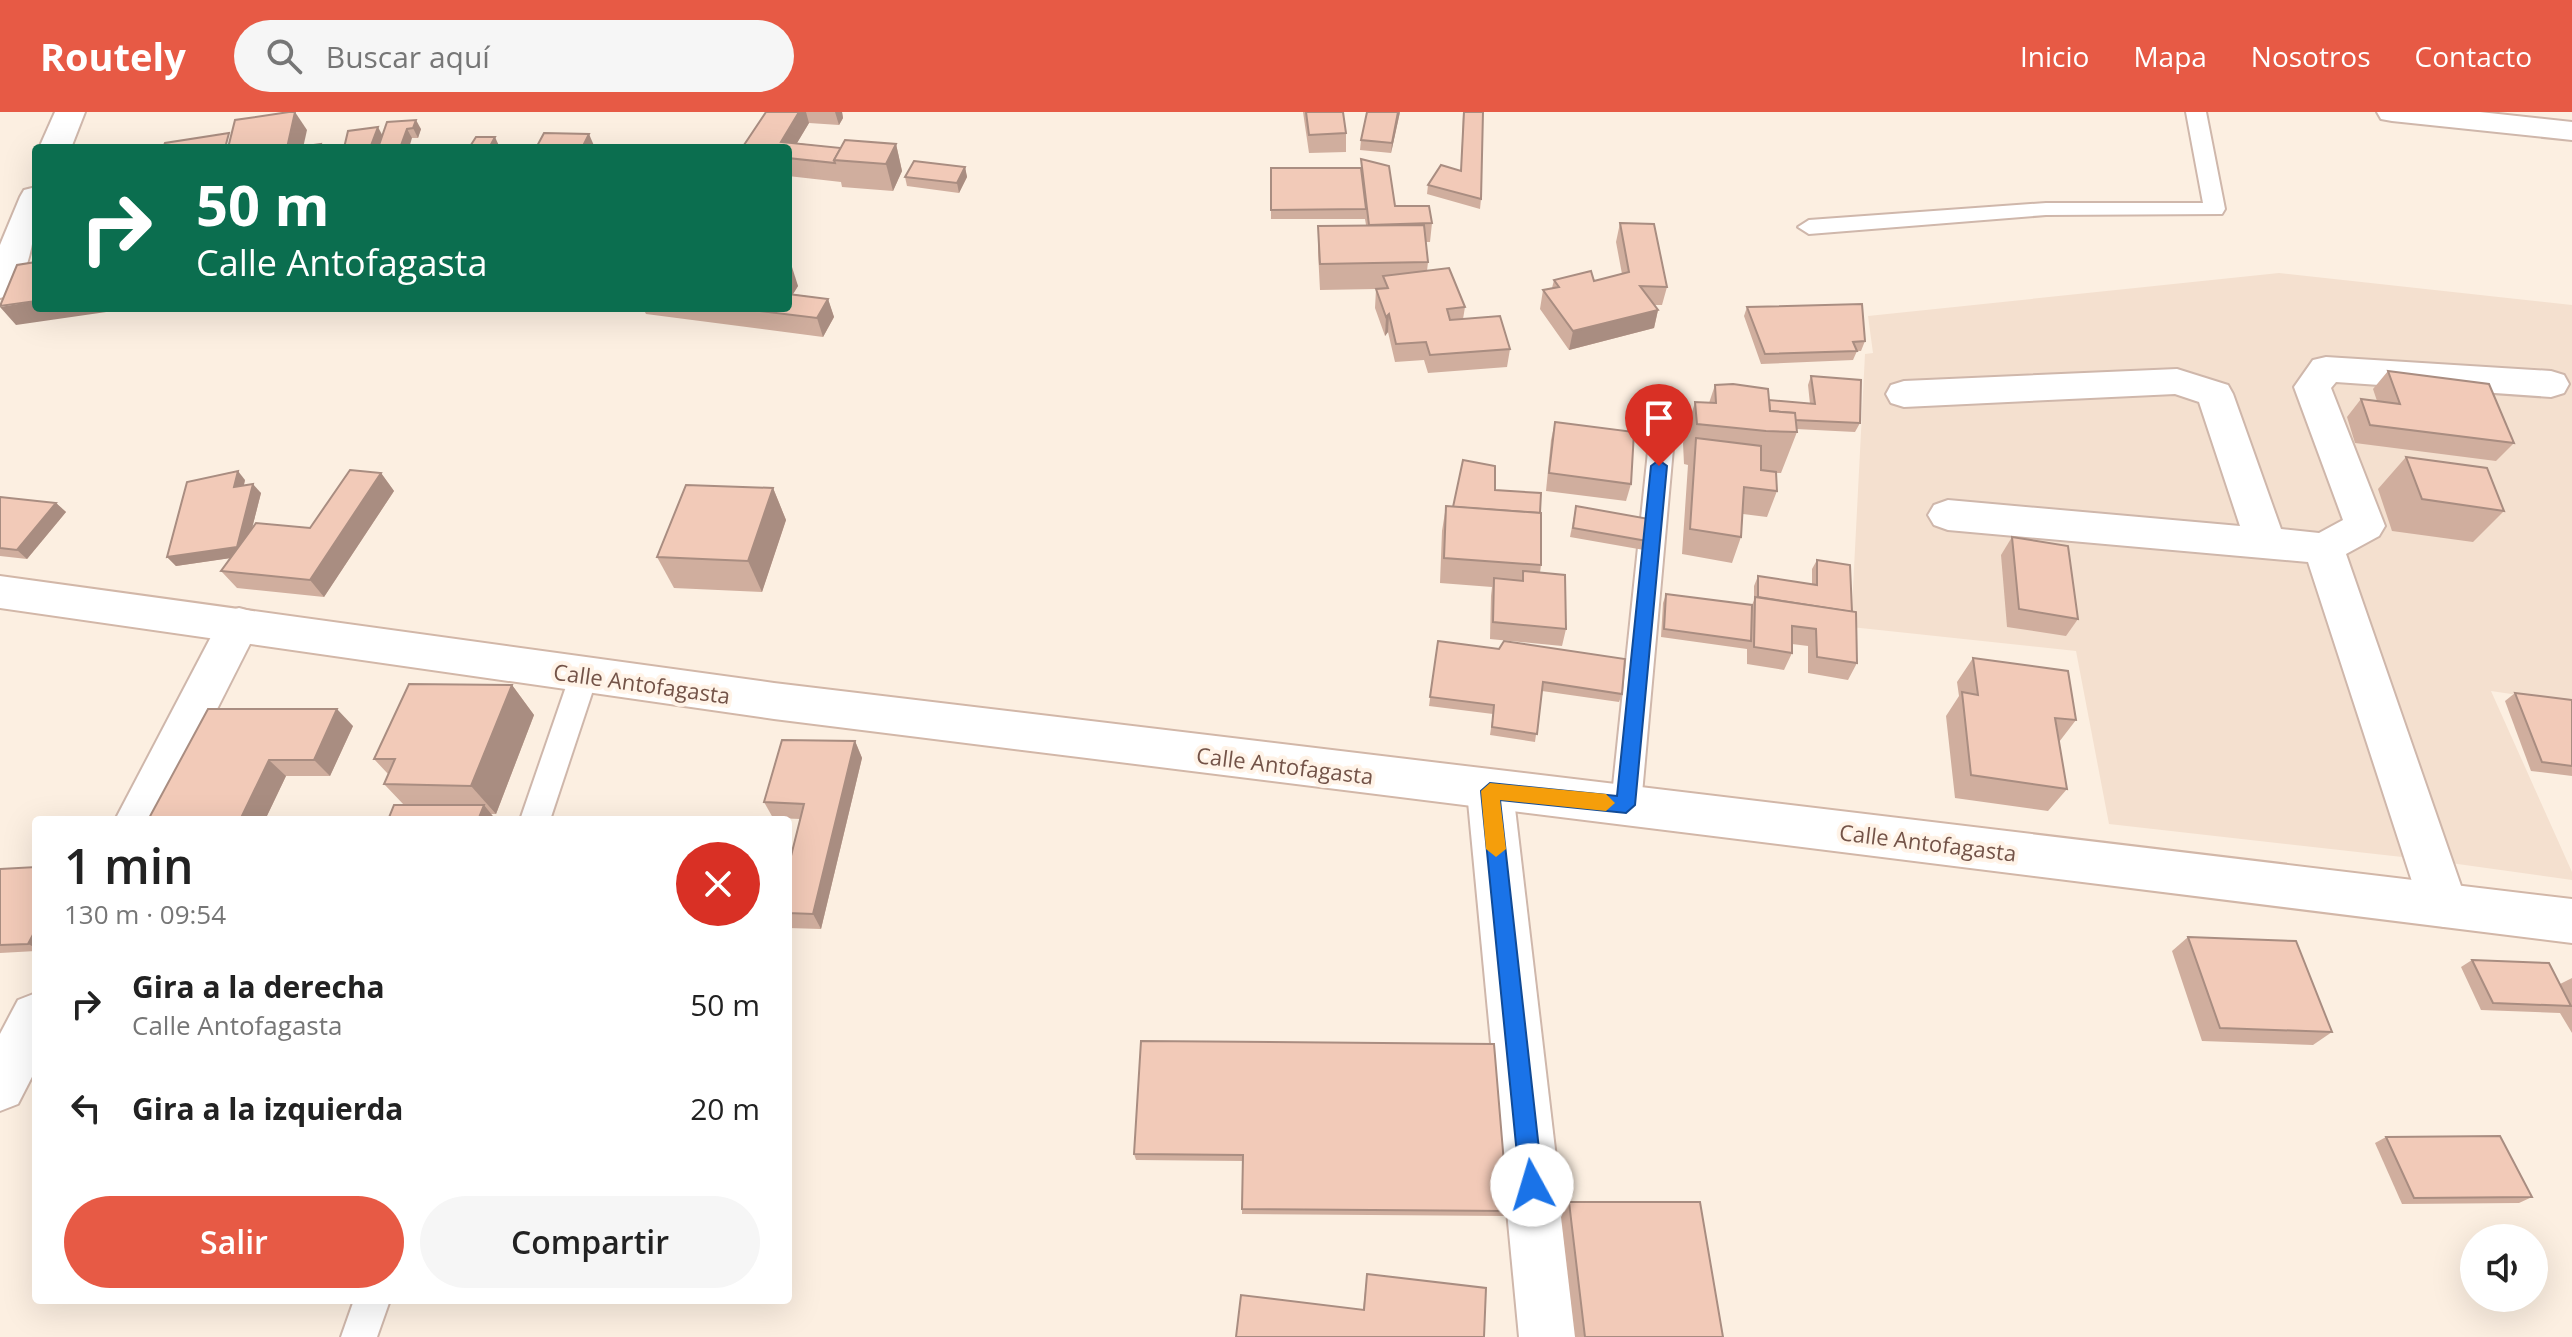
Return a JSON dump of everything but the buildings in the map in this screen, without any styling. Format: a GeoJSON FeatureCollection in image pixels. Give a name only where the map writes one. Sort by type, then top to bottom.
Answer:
{"type":"FeatureCollection","features":[{"type":"Feature","properties":{"kind":"street"},"geometry":{"type":"LineString","coordinates":[[57,144],[70,112]]}},
{"type":"Feature","properties":{"kind":"street"},"geometry":{"type":"LineString","coordinates":[[2392,112],[2572,131]]}},
{"type":"Feature","properties":{"kind":"street"},"geometry":{"type":"LineString","coordinates":[[0,287],[32,207]]}},
{"type":"Feature","properties":{"kind":"street"},"geometry":{"type":"LineString","coordinates":[[1948,515],[2324,548],[2365,526],[2312,387],[2326,369],[2551,384]]}},
{"type":"Feature","properties":{"kind":"street"},"geometry":{"type":"LineString","coordinates":[[1904,394],[2177,381],[2215,394],[2266,543]]}},
{"type":"Feature","properties":{"kind":"street"},"geometry":{"type":"LineString","coordinates":[[2324,548],[2444,906]]}},
{"type":"Feature","properties":{"kind":"street","name":"Calle Antofagasta"},"geometry":{"type":"LineString","coordinates":[[0,592],[584,675],[1490,791],[2572,921]]}},
{"type":"Feature","properties":{"kind":"street"},"geometry":{"type":"LineString","coordinates":[[140,816],[239,624]]}},
{"type":"Feature","properties":{"kind":"street"},"geometry":{"type":"LineString","coordinates":[[1490,791],[1548,1337]]}},
{"type":"Feature","properties":{"kind":"street"},"geometry":{"type":"LineString","coordinates":[[0,1086],[32,1025]]}},
{"type":"Feature","properties":{"kind":"lane"},"geometry":{"type":"LineString","coordinates":[[1809,227],[2046,209],[2215,209],[2196,112]]}},
{"type":"Feature","properties":{"kind":"lane"},"geometry":{"type":"LineString","coordinates":[[1626,805],[1665,404]]}},
{"type":"Feature","properties":{"kind":"lane"},"geometry":{"type":"LineString","coordinates":[[536,816],[584,675]]}},
{"type":"Feature","properties":{"kind":"lane"},"geometry":{"type":"LineString","coordinates":[[359,1337],[371,1304]]}},
{"type":"Feature","properties":{"kind":"shaded area"},"geometry":{"type":"Polygon","coordinates":[[[2279,273],[2572,305],[2572,703],[2491,691],[2572,872],[2572,880],[2429,860],[2109,824],[2076,651],[1851,627],[1865,354],[1873,353],[1868,316],[2279,273]]]}},
{"type":"Feature","properties":{"kind":"slow traffic"},"geometry":{"type":"LineString","coordinates":[[1496,849],[1490,791],[1606,803]]}},
{"type":"Feature","properties":{"kind":"route"},"geometry":{"type":"LineString","coordinates":[[1532,1185],[1490,791],[1626,805],[1659,466]]}}]}
